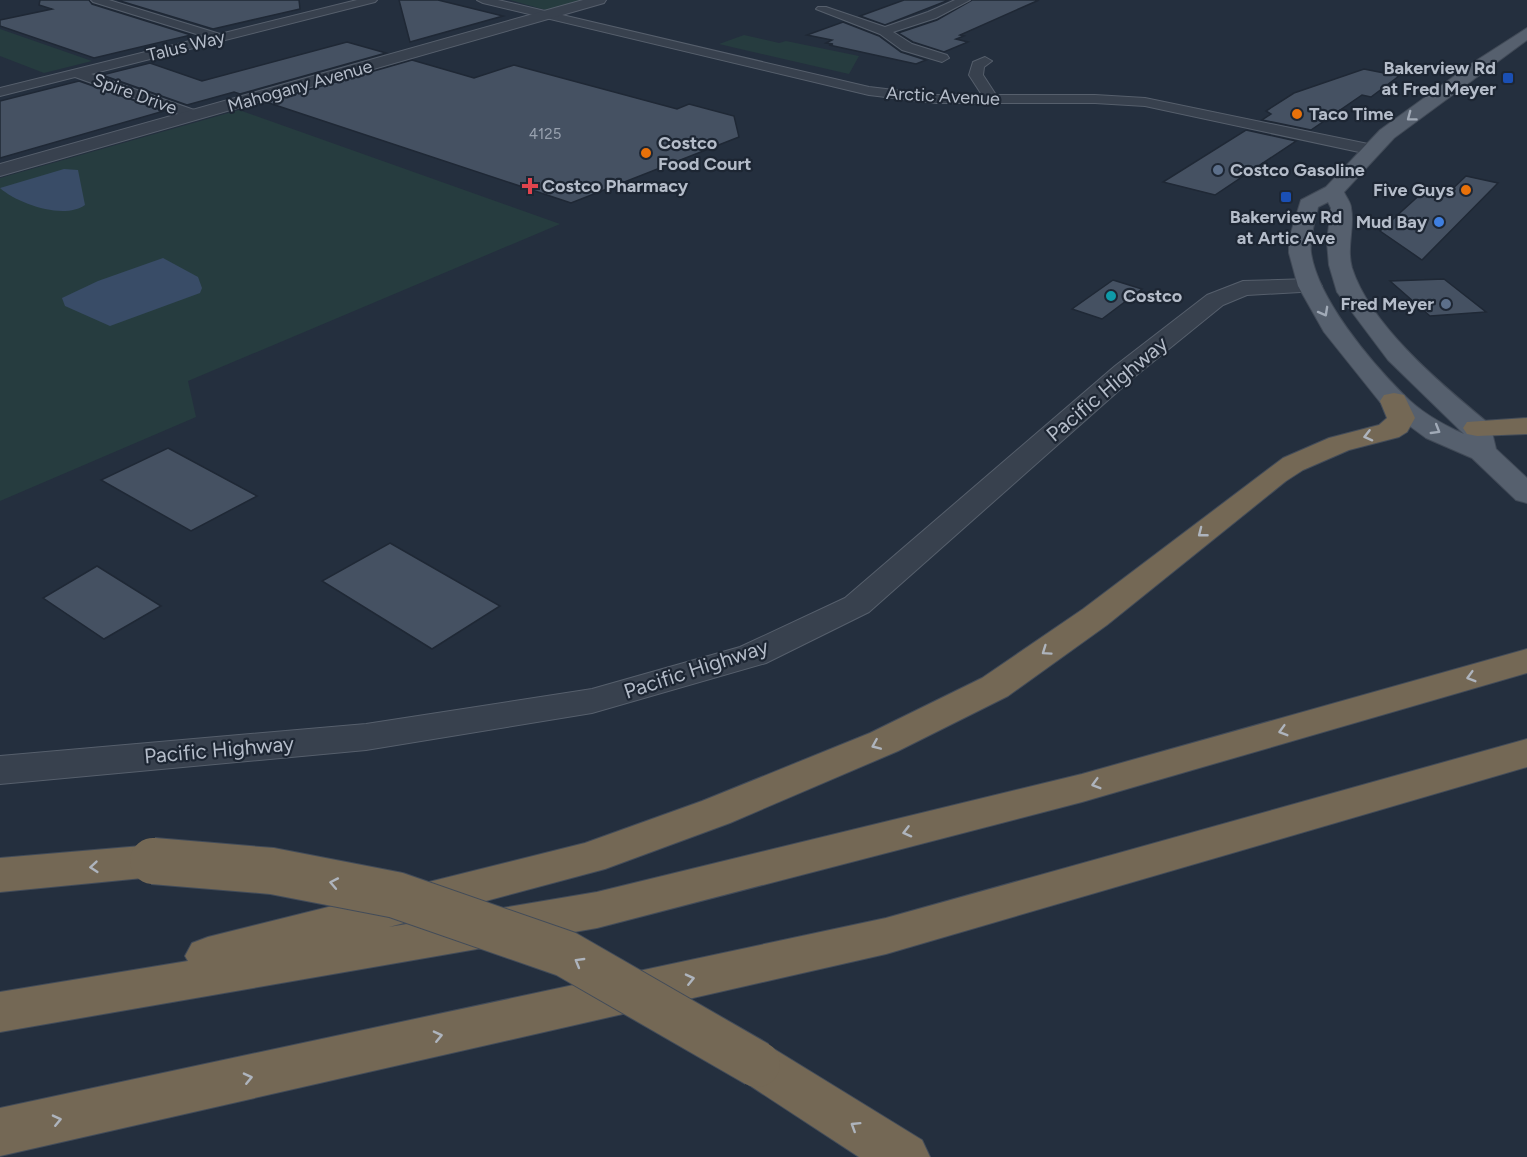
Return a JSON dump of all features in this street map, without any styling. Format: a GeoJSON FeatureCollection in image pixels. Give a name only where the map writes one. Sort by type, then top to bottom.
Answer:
{"type":"FeatureCollection","features":[{"type":"Feature","properties":{"kind":"highway"},"geometry":{"type":"LineString","coordinates":[[0,1006],[286,937],[590,858],[716,812],[884,742],[1004,681],[1095,617],[1293,464],[1339,444],[1389,431],[1397,426],[1401,418],[1394,401]]}},
{"type":"Feature","properties":{"kind":"highway"},"geometry":{"type":"LineString","coordinates":[[1479,440],[1527,426]]}},
{"type":"Feature","properties":{"kind":"highway"},"geometry":{"type":"LineString","coordinates":[[0,1012],[597,910],[1082,788],[1527,661]]}},
{"type":"Feature","properties":{"kind":"highway"},"geometry":{"type":"LineString","coordinates":[[0,1132],[886,936],[1527,753]]}},
{"type":"Feature","properties":{"kind":"highway"},"geometry":{"type":"LineString","coordinates":[[0,876],[153,861],[272,871],[396,895],[566,954],[757,1064],[904,1157]]}},
{"type":"Feature","properties":{"kind":"main road"},"geometry":{"type":"LineString","coordinates":[[1522,54],[1510,55],[1525,43],[1527,33]]}},
{"type":"Feature","properties":{"kind":"main road"},"geometry":{"type":"LineString","coordinates":[[1479,440],[1436,432],[1394,401],[1332,327],[1310,286],[1300,253],[1303,221],[1308,204],[1334,191],[1387,134],[1527,33]]}},
{"type":"Feature","properties":{"kind":"main road"},"geometry":{"type":"LineString","coordinates":[[1488,81],[1522,54]]}},
{"type":"Feature","properties":{"kind":"main road"},"geometry":{"type":"LineString","coordinates":[[1373,150],[1404,143]]}},
{"type":"Feature","properties":{"kind":"main road"},"geometry":{"type":"LineString","coordinates":[[1334,191],[1341,208],[1338,242],[1340,265],[1349,292],[1396,355],[1441,399],[1527,494]]}},
{"type":"Feature","properties":{"kind":"street"},"geometry":{"type":"LineString","coordinates":[[97,0],[220,38]]}},
{"type":"Feature","properties":{"kind":"street","name":"Talus Way"},"geometry":{"type":"LineString","coordinates":[[0,92],[371,0]]}},
{"type":"Feature","properties":{"kind":"street","name":"Arctic Avenue"},"geometry":{"type":"LineString","coordinates":[[483,0],[869,91],[936,99],[1095,99],[1145,102],[1373,150]]}},
{"type":"Feature","properties":{"kind":"street","name":"Mahogany Avenue"},"geometry":{"type":"LineString","coordinates":[[0,170],[599,0]]}},
{"type":"Feature","properties":{"kind":"street"},"geometry":{"type":"LineString","coordinates":[[884,32],[932,15],[964,0]]}},
{"type":"Feature","properties":{"kind":"street"},"geometry":{"type":"LineString","coordinates":[[822,9],[856,19],[884,32],[907,47],[942,58]]}},
{"type":"Feature","properties":{"kind":"street"},"geometry":{"type":"LineString","coordinates":[[984,61],[975,69],[993,100]]}},
{"type":"Feature","properties":{"kind":"street","name":"Spire Drive"},"geometry":{"type":"LineString","coordinates":[[76,73],[195,115]]}},
{"type":"Feature","properties":{"kind":"street"},"geometry":{"type":"LineString","coordinates":[[936,99],[960,98],[972,93],[981,82]]}},
{"type":"Feature","properties":{"kind":"street","name":"Pacific Highway"},"geometry":{"type":"LineString","coordinates":[[0,770],[366,737],[592,701],[753,655],[857,605],[1124,372],[1215,300],[1243,288],[1310,286]]}},
{"type":"Feature","properties":{"kind":"green space"},"geometry":{"type":"Polygon","coordinates":[[[510,0],[602,0],[556,13],[510,0]]]}},
{"type":"Feature","properties":{"kind":"green space"},"geometry":{"type":"Polygon","coordinates":[[[0,29],[92,61],[44,73],[0,56],[0,29]]]}},
{"type":"Feature","properties":{"kind":"green space"},"geometry":{"type":"Polygon","coordinates":[[[744,35],[859,56],[849,74],[719,44],[744,35]]]}},
{"type":"Feature","properties":{"kind":"green space"},"geometry":{"type":"Polygon","coordinates":[[[239,110],[560,224],[188,381],[196,417],[0,501],[0,178],[239,110]]]}},
{"type":"Feature","properties":{"kind":"water"},"geometry":{"type":"Polygon","coordinates":[[[64,169],[78,170],[85,205],[76,209],[65,211],[41,208],[18,200],[0,188],[64,169]]]}},
{"type":"Feature","properties":{"kind":"water"},"geometry":{"type":"Polygon","coordinates":[[[163,258],[198,277],[202,288],[200,293],[110,326],[65,306],[62,298],[98,281],[163,258]]]}},
{"type":"Feature","properties":{"kind":"building"},"geometry":{"type":"Polygon","coordinates":[[[40,0],[89,0],[92,4],[191,35],[94,58],[0,26],[0,20],[52,9],[39,5],[40,0]]]}},
{"type":"Feature","properties":{"kind":"building"},"geometry":{"type":"Polygon","coordinates":[[[117,0],[299,0],[300,9],[213,29],[117,0]]]}},
{"type":"Feature","properties":{"kind":"building"},"geometry":{"type":"Polygon","coordinates":[[[399,0],[438,0],[503,16],[410,42],[399,0]]]}},
{"type":"Feature","properties":{"kind":"building"},"geometry":{"type":"Polygon","coordinates":[[[904,0],[949,0],[885,25],[860,16],[904,0]]]}},
{"type":"Feature","properties":{"kind":"building"},"geometry":{"type":"Polygon","coordinates":[[[972,0],[1039,0],[960,35],[964,36],[956,39],[968,42],[944,52],[913,42],[898,33],[937,20],[972,0]]]}},
{"type":"Feature","properties":{"kind":"building"},"geometry":{"type":"Polygon","coordinates":[[[843,22],[879,36],[901,52],[926,60],[916,64],[829,45],[833,44],[826,43],[832,40],[807,35],[843,22]]]}},
{"type":"Feature","properties":{"kind":"building"},"geometry":{"type":"Polygon","coordinates":[[[347,42],[386,53],[240,94],[234,92],[187,105],[102,75],[150,63],[202,81],[347,42]]]}},
{"type":"Feature","properties":{"kind":"building"},"geometry":{"type":"Polygon","coordinates":[[[412,60],[474,78],[514,65],[677,109],[689,104],[734,116],[739,137],[571,203],[266,102],[412,60]]]}},
{"type":"Feature","properties":{"kind":"building"},"geometry":{"type":"Polygon","coordinates":[[[1364,69],[1399,76],[1371,97],[1362,95],[1311,130],[1262,120],[1271,114],[1266,111],[1294,93],[1364,69]]]}},
{"type":"Feature","properties":{"kind":"building"},"geometry":{"type":"Polygon","coordinates":[[[79,81],[164,111],[0,158],[0,101],[79,81]]]}},
{"type":"Feature","properties":{"kind":"building","name":"Costco Gasoline"},"geometry":{"type":"Polygon","coordinates":[[[1246,130],[1296,141],[1215,195],[1163,182],[1246,130]]]}},
{"type":"Feature","properties":{"kind":"building"},"geometry":{"type":"Polygon","coordinates":[[[1466,176],[1498,183],[1422,260],[1380,231],[1424,191],[1445,196],[1466,176]]]}},
{"type":"Feature","properties":{"kind":"building","name":"Fred Meyer"},"geometry":{"type":"Polygon","coordinates":[[[1444,279],[1486,312],[1430,316],[1390,281],[1444,279]]]}},
{"type":"Feature","properties":{"kind":"building","name":"Costco"},"geometry":{"type":"Polygon","coordinates":[[[1113,280],[1142,289],[1102,319],[1072,309],[1113,280]]]}},
{"type":"Feature","properties":{"kind":"building"},"geometry":{"type":"Polygon","coordinates":[[[168,448],[257,496],[191,531],[101,480],[168,448]]]}},
{"type":"Feature","properties":{"kind":"building"},"geometry":{"type":"Polygon","coordinates":[[[390,543],[500,606],[432,649],[322,581],[390,543]]]}},
{"type":"Feature","properties":{"kind":"building"},"geometry":{"type":"Polygon","coordinates":[[[97,566],[161,606],[104,639],[43,598],[97,566]]]}},
{"type":"Feature","properties":{"kind":"place","name":"Bakerview Rd at Fred Meyer"},"geometry":{"type":"Point","coordinates":[1508,78]}},
{"type":"Feature","properties":{"kind":"place","name":"Taco Time"},"geometry":{"type":"Point","coordinates":[1297,114]}},
{"type":"Feature","properties":{"kind":"place","name":"Costco Food Court"},"geometry":{"type":"Point","coordinates":[646,153]}},
{"type":"Feature","properties":{"kind":"place","name":"Costco Gasoline"},"geometry":{"type":"Point","coordinates":[1218,170]}},
{"type":"Feature","properties":{"kind":"place","name":"Costco Pharmacy"},"geometry":{"type":"Point","coordinates":[530,186]}},
{"type":"Feature","properties":{"kind":"place","name":"Five Guys"},"geometry":{"type":"Point","coordinates":[1466,190]}},
{"type":"Feature","properties":{"kind":"place","name":"Bakerview Rd at Artic Ave"},"geometry":{"type":"Point","coordinates":[1286,197]}},
{"type":"Feature","properties":{"kind":"place","name":"Mud Bay"},"geometry":{"type":"Point","coordinates":[1439,222]}},
{"type":"Feature","properties":{"kind":"place","name":"Costco"},"geometry":{"type":"Point","coordinates":[1111,296]}},
{"type":"Feature","properties":{"kind":"place","name":"Fred Meyer"},"geometry":{"type":"Point","coordinates":[1446,304]}}]}
